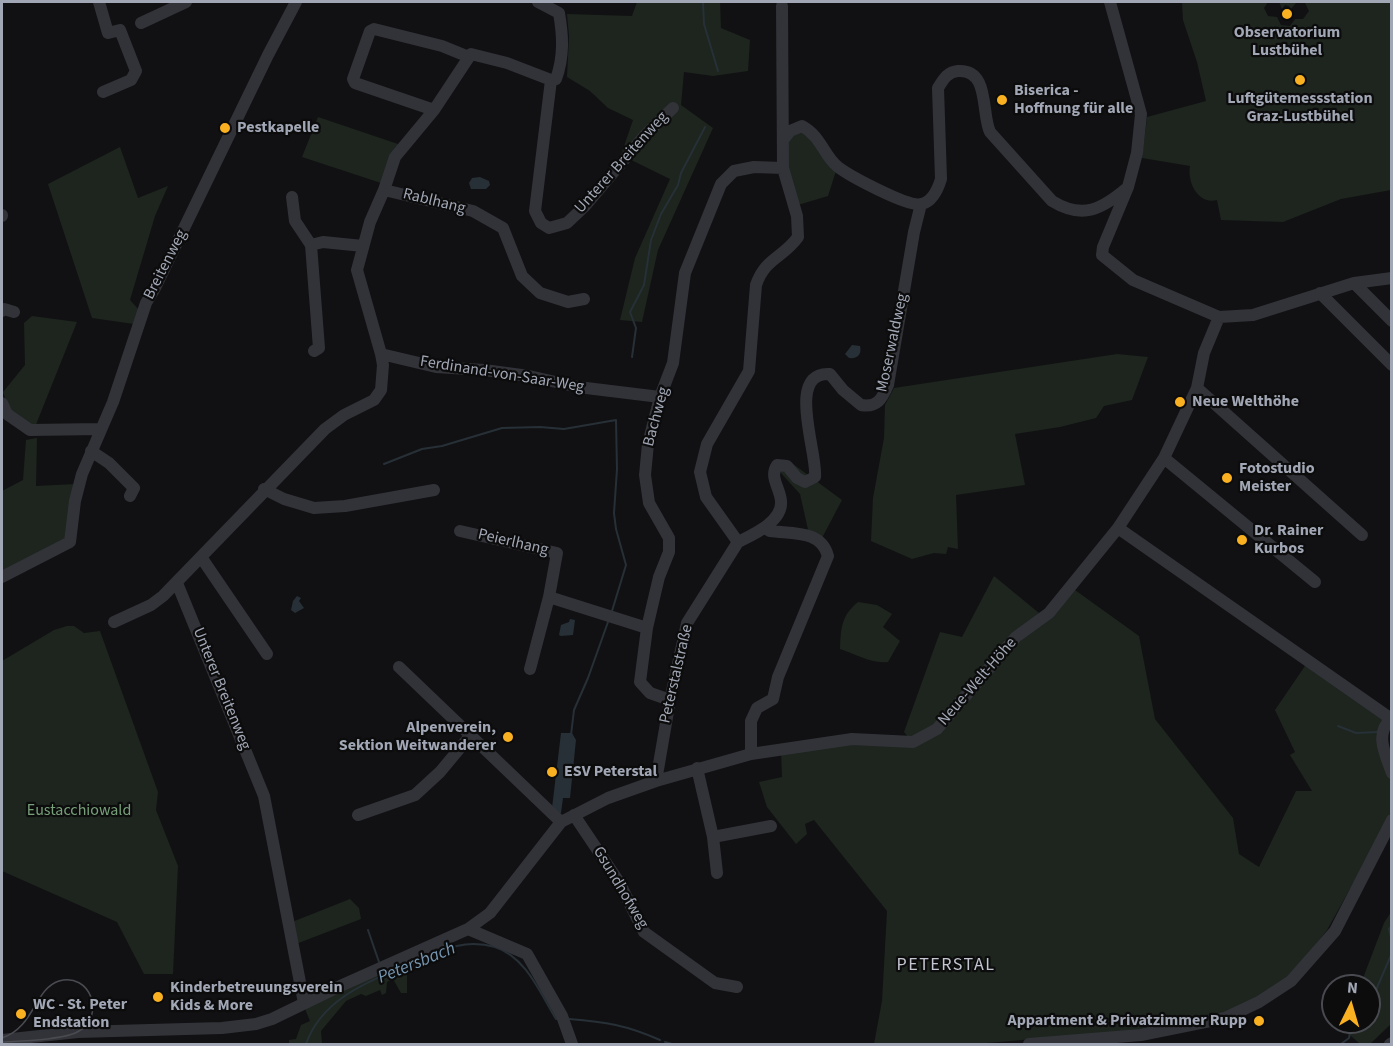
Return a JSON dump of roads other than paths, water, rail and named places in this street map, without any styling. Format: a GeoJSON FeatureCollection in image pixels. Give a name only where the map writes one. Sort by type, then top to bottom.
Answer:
{"type":"FeatureCollection","features":[{"type":"Feature","properties":{"kind":"street"},"geometry":{"type":"LineString","coordinates":[[99,2],[108,33],[120,30],[136,71],[131,80],[103,92]]}},
{"type":"Feature","properties":{"kind":"street"},"geometry":{"type":"LineString","coordinates":[[141,24],[186,2]]}},
{"type":"Feature","properties":{"kind":"street","name":"Breitenweg"},"geometry":{"type":"LineString","coordinates":[[2,577],[70,542],[75,501],[82,474],[113,402],[146,303],[268,54],[296,2]]}},
{"type":"Feature","properties":{"kind":"street","name":"Unterer Breitenweg"},"geometry":{"type":"LineString","coordinates":[[538,2],[559,13],[563,32],[561,64],[556,79],[551,80],[535,211],[541,223],[549,228],[567,223],[585,206],[645,135],[673,108]]}},
{"type":"Feature","properties":{"kind":"street"},"geometry":{"type":"LineString","coordinates":[[1110,2],[1141,114],[1137,153],[1128,187],[1103,247],[1102,255],[1133,280],[1219,316],[1253,315],[1354,283],[1392,278]]}},
{"type":"Feature","properties":{"kind":"street"},"geometry":{"type":"LineString","coordinates":[[751,754],[751,721],[757,708],[773,699],[778,677],[828,556],[825,546],[814,537],[770,531],[765,528],[738,542],[706,497],[700,472],[707,444],[749,371],[756,285],[760,274],[766,264],[791,247],[798,237],[797,216],[783,168],[782,6]]}},
{"type":"Feature","properties":{"kind":"street"},"geometry":{"type":"LineString","coordinates":[[434,110],[354,81],[370,31],[374,29],[431,43],[469,57]]}},
{"type":"Feature","properties":{"kind":"street"},"geometry":{"type":"LineString","coordinates":[[114,622],[151,605],[177,583],[264,489],[325,429],[344,415],[374,400],[381,390],[383,375],[381,354],[357,270],[363,246],[395,157],[434,110],[471,54],[507,63],[551,80]]}},
{"type":"Feature","properties":{"kind":"street"},"geometry":{"type":"LineString","coordinates":[[783,140],[790,131],[802,126],[813,132],[836,166],[863,183],[910,203],[921,204],[933,197],[939,188],[941,179],[938,88],[944,77],[952,72],[966,71],[976,77],[981,86],[986,123],[990,132],[1052,201],[1063,208],[1085,211],[1107,204],[1128,187]]}},
{"type":"Feature","properties":{"kind":"street","name":"Bachweg"},"geometry":{"type":"LineString","coordinates":[[670,700],[650,693],[640,682],[647,628],[659,577],[669,552],[669,538],[649,503],[645,475],[648,444],[660,397],[672,363],[685,273],[721,184],[734,171],[754,167],[783,168]]}},
{"type":"Feature","properties":{"kind":"street","name":"Rablhang"},"geometry":{"type":"LineString","coordinates":[[384,190],[473,211],[502,228],[522,276],[540,293],[568,302],[584,299]]}},
{"type":"Feature","properties":{"kind":"street"},"geometry":{"type":"LineString","coordinates":[[292,197],[295,221],[311,245],[319,348],[314,351]]}},
{"type":"Feature","properties":{"kind":"street","name":"Moserwaldweg"},"geometry":{"type":"LineString","coordinates":[[765,528],[780,507],[781,501],[774,473],[777,465],[787,466],[796,478],[805,482],[815,477],[808,426],[807,395],[811,381],[820,375],[830,374],[843,390],[861,405],[874,405],[882,399],[888,385],[914,232],[921,204]]}},
{"type":"Feature","properties":{"kind":"street"},"geometry":{"type":"LineString","coordinates":[[311,245],[323,242],[363,246]]}},
{"type":"Feature","properties":{"kind":"street"},"geometry":{"type":"LineString","coordinates":[[1354,283],[1392,321]]}},
{"type":"Feature","properties":{"kind":"street"},"geometry":{"type":"LineString","coordinates":[[1320,293],[1392,365]]}},
{"type":"Feature","properties":{"kind":"street","name":"Neue-Welt-Höhe"},"geometry":{"type":"LineString","coordinates":[[656,781],[751,754],[852,739],[913,742],[937,729],[1016,637],[1049,613],[1118,528],[1164,458],[1197,388],[1204,353],[1219,316]]}},
{"type":"Feature","properties":{"kind":"street","name":"Ferdinand-von-Saar-Weg"},"geometry":{"type":"LineString","coordinates":[[381,354],[436,368],[518,375],[578,387],[660,397]]}},
{"type":"Feature","properties":{"kind":"street"},"geometry":{"type":"LineString","coordinates":[[1197,388],[1362,535]]}},
{"type":"Feature","properties":{"kind":"street"},"geometry":{"type":"LineString","coordinates":[[2,403],[6,414],[30,430],[100,429]]}},
{"type":"Feature","properties":{"kind":"street"},"geometry":{"type":"LineString","coordinates":[[91,451],[109,463],[134,488],[130,496]]}},
{"type":"Feature","properties":{"kind":"street"},"geometry":{"type":"LineString","coordinates":[[1164,458],[1315,582]]}},
{"type":"Feature","properties":{"kind":"street"},"geometry":{"type":"LineString","coordinates":[[264,489],[284,499],[314,508],[345,506],[434,490]]}},
{"type":"Feature","properties":{"kind":"street"},"geometry":{"type":"LineString","coordinates":[[1118,528],[1391,717],[1382,730],[1382,742],[1392,773]]}},
{"type":"Feature","properties":{"kind":"street","name":"Peierlhang"},"geometry":{"type":"LineString","coordinates":[[460,531],[556,553],[549,597],[530,669]]}},
{"type":"Feature","properties":{"kind":"street","name":"Peterstalstraße"},"geometry":{"type":"LineString","coordinates":[[656,781],[670,700],[687,623],[738,542]]}},
{"type":"Feature","properties":{"kind":"street"},"geometry":{"type":"LineString","coordinates":[[201,557],[267,654]]}},
{"type":"Feature","properties":{"kind":"street","name":"Unterer Breitenweg"},"geometry":{"type":"LineString","coordinates":[[177,583],[264,796],[304,1003]]}},
{"type":"Feature","properties":{"kind":"street"},"geometry":{"type":"LineString","coordinates":[[549,597],[647,628]]}},
{"type":"Feature","properties":{"kind":"street"},"geometry":{"type":"LineString","coordinates":[[399,667],[561,822]]}},
{"type":"Feature","properties":{"kind":"street"},"geometry":{"type":"LineString","coordinates":[[358,815],[415,795],[440,772],[470,736]]}},
{"type":"Feature","properties":{"kind":"street"},"geometry":{"type":"LineString","coordinates":[[698,768],[713,837],[717,873]]}},
{"type":"Feature","properties":{"kind":"street"},"geometry":{"type":"LineString","coordinates":[[2,1040],[77,1032],[222,1028],[256,1024],[272,1019],[468,929],[490,913],[561,822],[608,798],[656,781]]}},
{"type":"Feature","properties":{"kind":"street","name":"Gsundhofweg"},"geometry":{"type":"LineString","coordinates":[[573,815],[619,882],[644,932],[715,982],[736,987]]}},
{"type":"Feature","properties":{"kind":"street"},"geometry":{"type":"LineString","coordinates":[[1029,1044],[1141,1035],[1225,1018],[1259,1002],[1291,981],[1335,931],[1392,820]]}},
{"type":"Feature","properties":{"kind":"street"},"geometry":{"type":"LineString","coordinates":[[713,837],[771,826]]}},
{"type":"Feature","properties":{"kind":"street"},"geometry":{"type":"LineString","coordinates":[[468,929],[527,954],[563,1018],[572,1044]]}},
{"type":"Feature","properties":{"kind":"street"},"geometry":{"type":"LineString","coordinates":[[1141,1035],[1156,1044]]}},
{"type":"Feature","properties":{"kind":"waterway"},"geometry":{"type":"LineString","coordinates":[[703,2],[704,24],[718,71]]}},
{"type":"Feature","properties":{"kind":"waterway"},"geometry":{"type":"LineString","coordinates":[[632,357],[636,328],[630,312],[644,285],[651,240],[661,214],[678,185],[681,173],[705,127]]}},
{"type":"Feature","properties":{"kind":"waterway"},"geometry":{"type":"LineString","coordinates":[[384,464],[422,449],[442,446],[502,428],[564,429],[616,420],[617,469],[614,513],[626,565],[612,611]]}},
{"type":"Feature","properties":{"kind":"waterway"},"geometry":{"type":"LineString","coordinates":[[571,735],[574,710],[608,622]]}},
{"type":"Feature","properties":{"kind":"waterway"},"geometry":{"type":"LineString","coordinates":[[1338,726],[1356,733],[1378,732]]}},
{"type":"Feature","properties":{"kind":"waterway","name":"Petersbach"},"geometry":{"type":"LineString","coordinates":[[1392,925],[1389,929],[1392,942]]}},
{"type":"Feature","properties":{"kind":"waterway"},"geometry":{"type":"LineString","coordinates":[[368,930],[379,962]]}},
{"type":"Feature","properties":{"kind":"waterway","name":"Petersbach"},"geometry":{"type":"LineString","coordinates":[[306,1044],[323,1014],[349,993],[364,984],[442,950],[472,944],[495,947],[515,959],[524,967],[558,1019]]}},
{"type":"Feature","properties":{"kind":"waterway","name":"Petersbach"},"geometry":{"type":"LineString","coordinates":[[1381,978],[1392,953]]}},
{"type":"Feature","properties":{"kind":"waterway","name":"Petersbach"},"geometry":{"type":"LineString","coordinates":[[569,1019],[616,1025],[660,1040]]}},
{"type":"Feature","properties":{"kind":"waterway","name":"Petersbach"},"geometry":{"type":"LineString","coordinates":[[1341,1044],[1349,1038],[1350,1034]]}},
{"type":"Feature","properties":{"kind":"waterway","name":"Petersbach"},"geometry":{"type":"LineString","coordinates":[[665,1042],[672,1044]]}},
{"type":"Feature","properties":{"kind":"tram line"},"geometry":{"type":"LineString","coordinates":[[2,1038],[21,1026],[44,992],[59,981],[70,980],[79,983],[91,997],[92,1015],[79,1031],[53,1038],[2,1042]]}},
{"type":"Feature","properties":{"kind":"place","name":"Observatorium Lustbühel"},"geometry":{"type":"Point","coordinates":[1287,14]}},
{"type":"Feature","properties":{"kind":"place","name":"Luftgütemessstation Graz-Lustbühel"},"geometry":{"type":"Point","coordinates":[1300,80]}},
{"type":"Feature","properties":{"kind":"place","name":"Biserica - Hoffnung für alle"},"geometry":{"type":"Point","coordinates":[1002,100]}},
{"type":"Feature","properties":{"kind":"place","name":"Pestkapelle"},"geometry":{"type":"Point","coordinates":[225,128]}},
{"type":"Feature","properties":{"kind":"place","name":"Neue Welthöhe"},"geometry":{"type":"Point","coordinates":[1180,402]}},
{"type":"Feature","properties":{"kind":"place","name":"Fotostudio Meister"},"geometry":{"type":"Point","coordinates":[1227,478]}},
{"type":"Feature","properties":{"kind":"place","name":"Dr. Rainer Kurbos"},"geometry":{"type":"Point","coordinates":[1242,540]}},
{"type":"Feature","properties":{"kind":"place","name":"Alpenverein, Sektion Weitwanderer"},"geometry":{"type":"Point","coordinates":[508,737]}},
{"type":"Feature","properties":{"kind":"place","name":"ESV Peterstal"},"geometry":{"type":"Point","coordinates":[552,772]}},
{"type":"Feature","properties":{"kind":"place","name":"Kinderbetreuungsverein Kids & More"},"geometry":{"type":"Point","coordinates":[158,997]}},
{"type":"Feature","properties":{"kind":"place","name":"WC - St. Peter Endstation"},"geometry":{"type":"Point","coordinates":[21,1014]}},
{"type":"Feature","properties":{"kind":"place","name":"Appartment & Privatzimmer Rupp"},"geometry":{"type":"Point","coordinates":[1259,1021]}},
{"type":"Feature","properties":{"kind":"district","name":"PETERSTAL"},"geometry":{"type":"Point","coordinates":[946,966]}},
{"type":"Feature","properties":{"kind":"park label","name":"Eustacchiowald"},"geometry":{"type":"Point","coordinates":[79,811]}}]}
